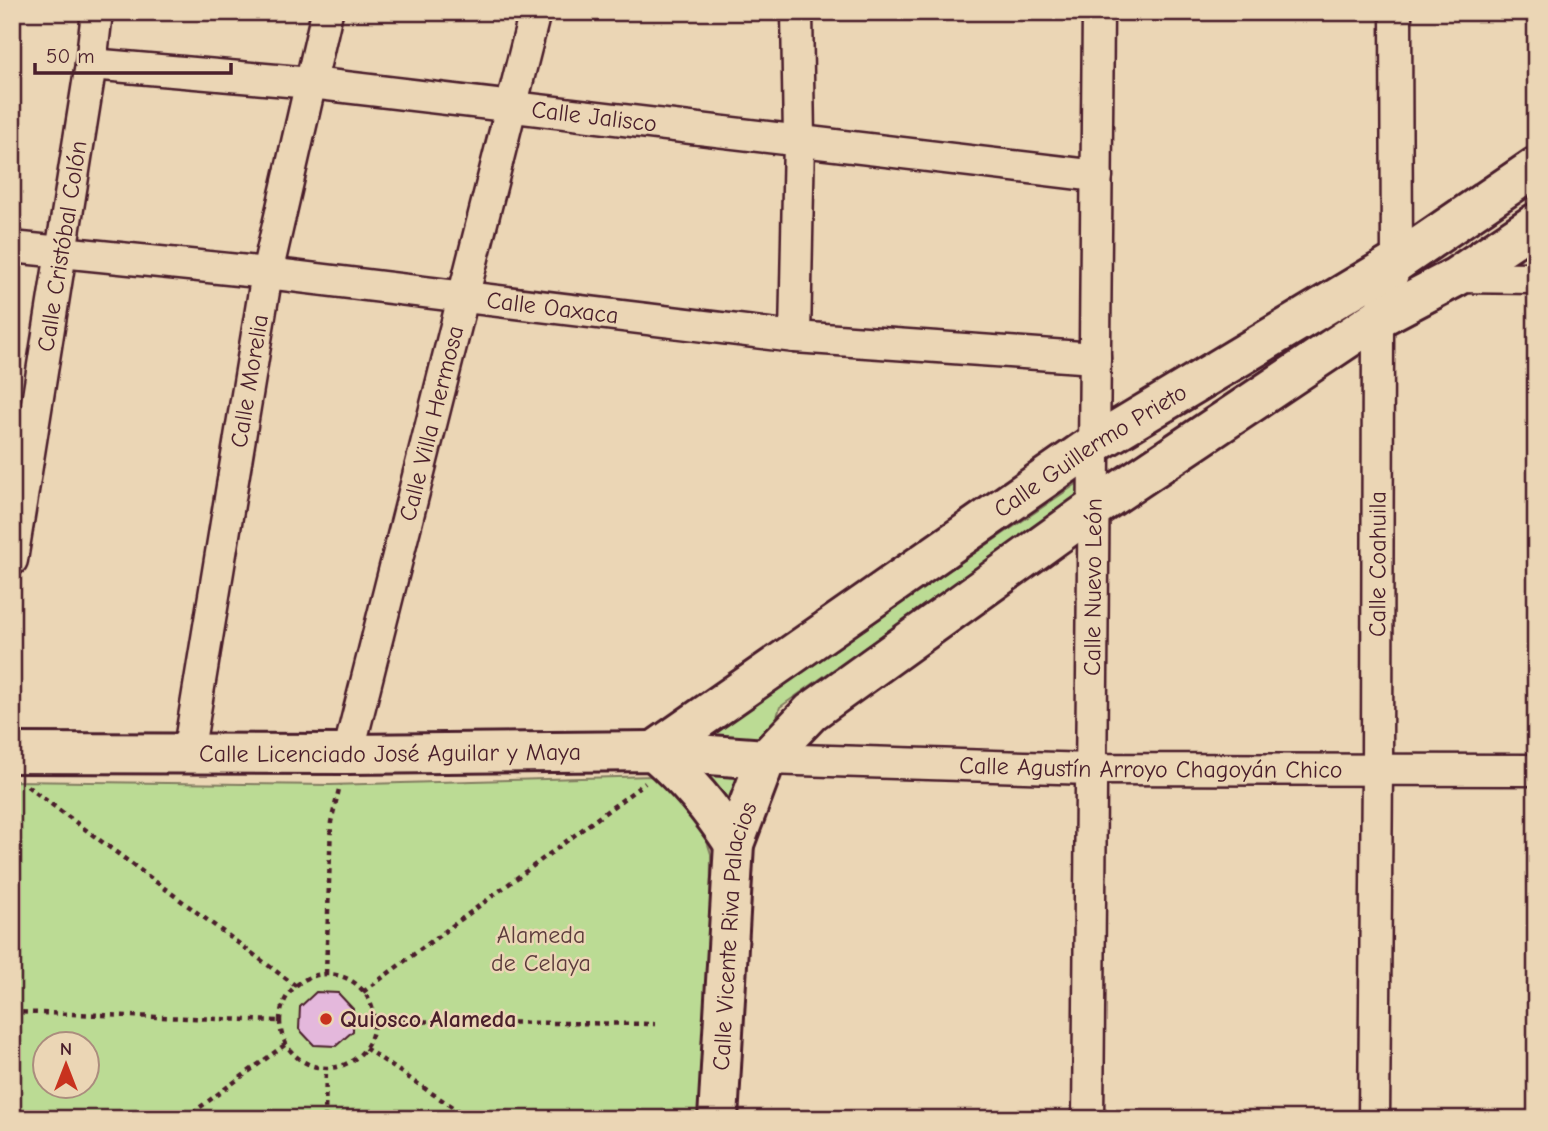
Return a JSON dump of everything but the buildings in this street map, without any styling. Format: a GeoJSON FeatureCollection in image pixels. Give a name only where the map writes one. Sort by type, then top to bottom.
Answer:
{"type":"FeatureCollection","features":[{"type":"Feature","properties":{"kind":"street","name":"Calle Cristóbal Colón"},"geometry":{"type":"LineString","coordinates":[[12,560],[97,12]]}},
{"type":"Feature","properties":{"kind":"street","name":"Calle Morelia"},"geometry":{"type":"LineString","coordinates":[[188,754],[267,273],[327,12]]}},
{"type":"Feature","properties":{"kind":"street","name":"Calle Villa Hermosa"},"geometry":{"type":"LineString","coordinates":[[348,754],[535,12]]}},
{"type":"Feature","properties":{"kind":"street"},"geometry":{"type":"LineString","coordinates":[[794,337],[799,139],[797,12]]}},
{"type":"Feature","properties":{"kind":"street","name":"Calle Nuevo León"},"geometry":{"type":"LineString","coordinates":[[1088,1119],[1098,12]]}},
{"type":"Feature","properties":{"kind":"street","name":"Calle Coahuila"},"geometry":{"type":"LineString","coordinates":[[1374,1119],[1378,318],[1397,262],[1396,12]]}},
{"type":"Feature","properties":{"kind":"street","name":"Calle Jalisco"},"geometry":{"type":"LineString","coordinates":[[91,64],[311,83],[1097,176]]}},
{"type":"Feature","properties":{"kind":"street","name":"Calle Guillermo Prieto"},"geometry":{"type":"LineString","coordinates":[[667,762],[1094,444],[1397,262],[1536,167]]}},
{"type":"Feature","properties":{"kind":"street","name":"Calle Guillermo Prieto"},"geometry":{"type":"LineString","coordinates":[[766,759],[811,712],[1094,508],[1378,318],[1456,277],[1536,223]]}},
{"type":"Feature","properties":{"kind":"street","name":"Calle Oaxaca"},"geometry":{"type":"LineString","coordinates":[[12,247],[267,273],[794,337],[1095,358]]}},
{"type":"Feature","properties":{"kind":"street"},"geometry":{"type":"LineString","coordinates":[[1456,277],[1536,278]]}},
{"type":"Feature","properties":{"kind":"street","name":"Calle Licenciado José Aguilar y Maya"},"geometry":{"type":"LineString","coordinates":[[18,768],[188,754],[348,754],[667,762],[766,759]]}},
{"type":"Feature","properties":{"kind":"street","name":"Calle Agustín Arroyo Chagoyán Chico"},"geometry":{"type":"LineString","coordinates":[[766,759],[1091,769],[1536,770]]}},
{"type":"Feature","properties":{"kind":"street","name":"Calle Vicente Riva Palacios"},"geometry":{"type":"LineString","coordinates":[[718,1119],[734,844],[766,759]]}},
{"type":"Feature","properties":{"kind":"street"},"geometry":{"type":"LineString","coordinates":[[667,762],[714,813],[734,844]]}},
{"type":"Feature","properties":{"kind":"path"},"geometry":{"type":"LineString","coordinates":[[326,974],[331,822],[348,754]]}},
{"type":"Feature","properties":{"kind":"path"},"geometry":{"type":"LineString","coordinates":[[363,992],[653,777],[667,762]]}},
{"type":"Feature","properties":{"kind":"path"},"geometry":{"type":"LineString","coordinates":[[18,768],[296,986]]}},
{"type":"Feature","properties":{"kind":"path"},"geometry":{"type":"LineString","coordinates":[[317,974],[326,974],[347,978],[360,987],[369,999],[373,1013],[369,1043],[360,1055],[332,1068],[317,1067],[302,1061],[290,1051],[282,1037],[279,1021],[282,1005],[290,991],[302,981],[317,974]]}},
{"type":"Feature","properties":{"kind":"path"},"geometry":{"type":"LineString","coordinates":[[12,1012],[279,1021]]}},
{"type":"Feature","properties":{"kind":"path"},"geometry":{"type":"LineString","coordinates":[[373,1021],[655,1024]]}},
{"type":"Feature","properties":{"kind":"path"},"geometry":{"type":"LineString","coordinates":[[184,1119],[286,1044]]}},
{"type":"Feature","properties":{"kind":"path"},"geometry":{"type":"LineString","coordinates":[[365,1048],[470,1119]]}},
{"type":"Feature","properties":{"kind":"path"},"geometry":{"type":"LineString","coordinates":[[325,1119],[326,1067]]}},
{"type":"Feature","properties":{"kind":"green space"},"geometry":{"type":"Polygon","coordinates":[[[1081,481],[1082,495],[780,707],[771,730],[760,742],[733,746],[696,742],[1081,481]]]}},
{"type":"Feature","properties":{"kind":"green space"},"geometry":{"type":"Polygon","coordinates":[[[680,764],[742,770],[728,817],[680,764]]]}},
{"type":"Feature","properties":{"kind":"green space","name":"Alameda de Celaya"},"geometry":{"type":"Polygon","coordinates":[[[653,776],[695,804],[711,854],[706,1119],[12,1119],[12,781],[330,785],[653,776]]]}},
{"type":"Feature","properties":{"kind":"place","name":"Quiosco Alameda"},"geometry":{"type":"Point","coordinates":[326,1019]}}]}
